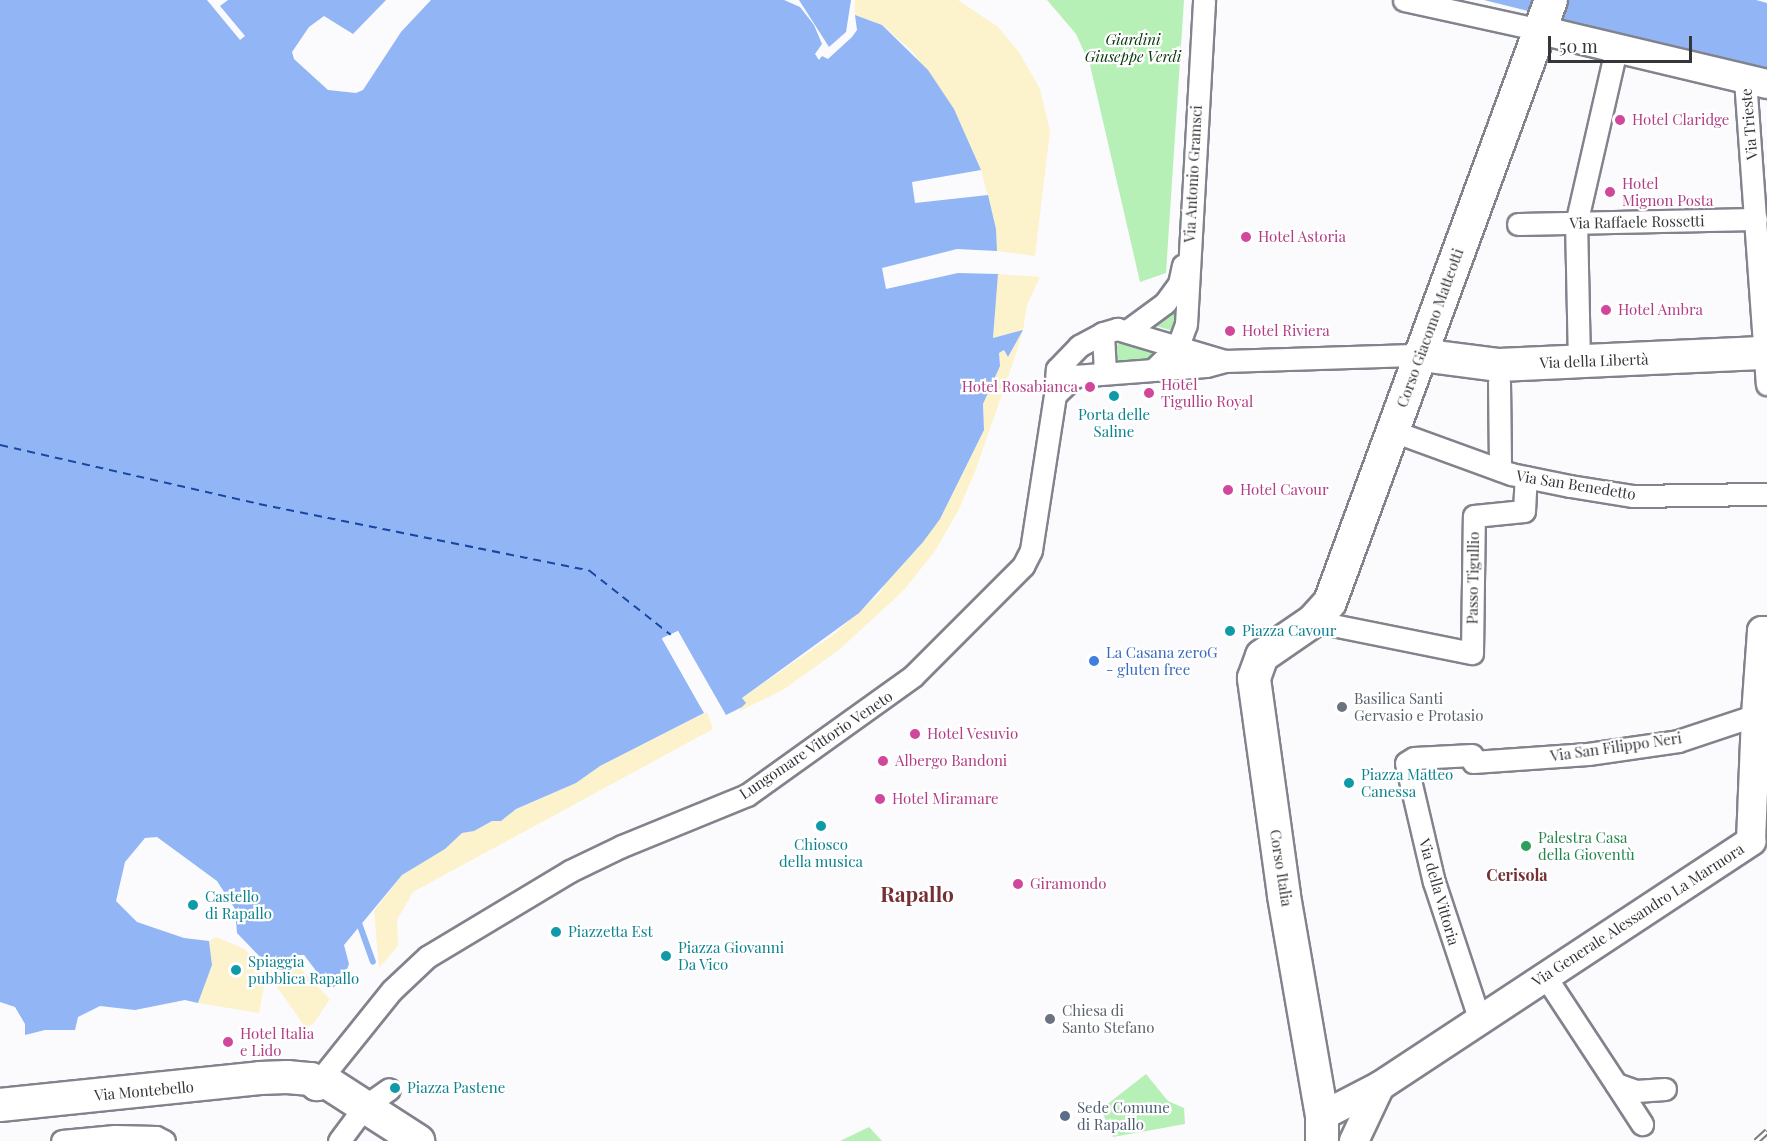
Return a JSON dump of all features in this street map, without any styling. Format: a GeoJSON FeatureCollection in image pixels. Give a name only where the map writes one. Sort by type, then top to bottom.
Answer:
{"type":"FeatureCollection","features":[{"type":"Feature","properties":{"kind":"main road","name":"Corso Giacomo Matteotti"},"geometry":{"type":"LineString","coordinates":[[1313,621],[1330,602],[1545,16]]}},
{"type":"Feature","properties":{"kind":"main road","name":"Via della Libertà"},"geometry":{"type":"LineString","coordinates":[[1421,355],[1499,364],[1579,363],[1765,353]]}},
{"type":"Feature","properties":{"kind":"main road","name":"Corso Italia"},"geometry":{"type":"LineString","coordinates":[[1313,621],[1262,656],[1254,678],[1283,884],[1338,1134]]}},
{"type":"Feature","properties":{"kind":"main road"},"geometry":{"type":"LineString","coordinates":[[317,1072],[377,1097],[418,1141]]}},
{"type":"Feature","properties":{"kind":"main road","name":"Via Montebello"},"geometry":{"type":"LineString","coordinates":[[0,1106],[317,1072]]}},
{"type":"Feature","properties":{"kind":"street","name":"Via Antonio Gramsci"},"geometry":{"type":"LineString","coordinates":[[1178,346],[1186,324],[1204,0]]}},
{"type":"Feature","properties":{"kind":"street"},"geometry":{"type":"LineString","coordinates":[[1404,0],[1545,16],[1616,49],[1756,82]]}},
{"type":"Feature","properties":{"kind":"street"},"geometry":{"type":"LineString","coordinates":[[1579,363],[1576,224],[1616,49]]}},
{"type":"Feature","properties":{"kind":"street","name":"Via Trieste"},"geometry":{"type":"LineString","coordinates":[[1756,82],[1756,219],[1767,384]]}},
{"type":"Feature","properties":{"kind":"street","name":"Via Raffaele Rossetti"},"geometry":{"type":"LineString","coordinates":[[1518,224],[1756,219]]}},
{"type":"Feature","properties":{"kind":"street"},"geometry":{"type":"LineString","coordinates":[[1127,331],[1172,295],[1179,284],[1189,244]]}},
{"type":"Feature","properties":{"kind":"street"},"geometry":{"type":"LineString","coordinates":[[1106,372],[1103,333],[1127,331],[1225,361]]}},
{"type":"Feature","properties":{"kind":"street","name":"Lungomare Vittorio Veneto"},"geometry":{"type":"LineString","coordinates":[[317,1072],[392,990],[427,957],[570,871],[622,846],[747,795],[913,676],[1003,588],[1031,550],[1057,369],[1079,346],[1103,333]]}},
{"type":"Feature","properties":{"kind":"street"},"geometry":{"type":"LineString","coordinates":[[1155,368],[1178,346]]}},
{"type":"Feature","properties":{"kind":"street"},"geometry":{"type":"LineString","coordinates":[[1055,395],[1075,376],[1106,372],[1206,366],[1225,361],[1421,355]]}},
{"type":"Feature","properties":{"kind":"street"},"geometry":{"type":"LineString","coordinates":[[1499,382],[1500,470]]}},
{"type":"Feature","properties":{"kind":"street","name":"Via San Benedetto"},"geometry":{"type":"LineString","coordinates":[[1393,431],[1500,470],[1526,477],[1633,496],[1767,494]]}},
{"type":"Feature","properties":{"kind":"street","name":"Passo Tigullio"},"geometry":{"type":"LineString","coordinates":[[1313,621],[1472,652],[1474,516],[1524,511],[1526,477]]}},
{"type":"Feature","properties":{"kind":"street","name":"Via Generale Alessandro La Marmora"},"geometry":{"type":"LineString","coordinates":[[1338,1134],[1380,1086],[1479,1018],[1751,841],[1756,715],[1765,631]]}},
{"type":"Feature","properties":{"kind":"street","name":"Via San Filippo Neri"},"geometry":{"type":"LineString","coordinates":[[1406,763],[1414,758],[1588,754],[1678,741],[1756,715]]}},
{"type":"Feature","properties":{"kind":"street","name":"Via della Vittoria"},"geometry":{"type":"LineString","coordinates":[[1406,763],[1434,882],[1479,1018]]}},
{"type":"Feature","properties":{"kind":"street"},"geometry":{"type":"LineString","coordinates":[[1545,976],[1641,1124]]}},
{"type":"Feature","properties":{"kind":"street"},"geometry":{"type":"LineString","coordinates":[[1616,1084],[1636,1091],[1665,1089]]}},
{"type":"Feature","properties":{"kind":"street"},"geometry":{"type":"LineString","coordinates":[[339,1141],[377,1097]]}},
{"type":"Feature","properties":{"kind":"street"},"geometry":{"type":"LineString","coordinates":[[62,1141],[115,1136],[156,1137],[164,1141]]}},
{"type":"Feature","properties":{"kind":"green space","name":"Giardini Giuseppe Verdi"},"geometry":{"type":"Polygon","coordinates":[[[1047,0],[1184,0],[1166,273],[1140,282],[1090,65],[1076,34],[1047,0]]]}},
{"type":"Feature","properties":{"kind":"green space"},"geometry":{"type":"Polygon","coordinates":[[[1175,305],[1178,309],[1173,331],[1156,326],[1155,318],[1175,305]]]}},
{"type":"Feature","properties":{"kind":"green space"},"geometry":{"type":"Polygon","coordinates":[[[1120,342],[1151,346],[1160,355],[1154,361],[1121,363],[1112,351],[1120,342]]]}},
{"type":"Feature","properties":{"kind":"green space"},"geometry":{"type":"Polygon","coordinates":[[[1146,1074],[1168,1101],[1184,1108],[1185,1124],[1113,1137],[1101,1109],[1146,1074]]]}},
{"type":"Feature","properties":{"kind":"green space"},"geometry":{"type":"Polygon","coordinates":[[[869,1127],[882,1141],[840,1141],[869,1127]]]}},
{"type":"Feature","properties":{"kind":"sand"},"geometry":{"type":"Polygon","coordinates":[[[855,0],[958,0],[998,27],[1019,52],[1040,89],[1050,131],[1035,256],[997,251],[996,229],[981,170],[954,109],[911,50],[882,25],[855,15],[855,0]]]}},
{"type":"Feature","properties":{"kind":"sand"},"geometry":{"type":"Polygon","coordinates":[[[998,274],[1040,277],[1027,305],[1023,330],[993,338],[998,274]]]}},
{"type":"Feature","properties":{"kind":"sand"},"geometry":{"type":"Polygon","coordinates":[[[1023,330],[976,469],[959,509],[935,551],[904,590],[840,649],[783,690],[740,711],[742,698],[833,635],[881,592],[885,582],[940,519],[984,430],[983,404],[1000,366],[999,353],[1004,350],[1009,356],[1023,330]]]}},
{"type":"Feature","properties":{"kind":"sand"},"geometry":{"type":"Polygon","coordinates":[[[707,712],[713,729],[413,892],[397,920],[398,946],[379,968],[374,911],[402,875],[445,849],[462,833],[474,831],[492,821],[501,821],[516,809],[576,783],[600,766],[707,712]]]}},
{"type":"Feature","properties":{"kind":"sand","name":"Spiaggia pubblica Rapallo"},"geometry":{"type":"Polygon","coordinates":[[[216,937],[245,949],[266,976],[259,1013],[198,1003],[212,965],[209,941],[216,937]]]}},
{"type":"Feature","properties":{"kind":"sand"},"geometry":{"type":"Polygon","coordinates":[[[255,956],[286,966],[292,960],[330,999],[314,1023],[306,1028],[255,956]]]}},
{"type":"Feature","properties":{"kind":"water"},"geometry":{"type":"Polygon","coordinates":[[[0,0],[207,0],[240,40],[245,36],[220,6],[228,0],[386,0],[353,34],[324,16],[309,27],[292,52],[294,59],[328,90],[356,93],[363,90],[401,32],[431,0],[784,0],[800,7],[814,25],[822,44],[815,54],[819,60],[822,56],[828,59],[852,37],[857,30],[855,15],[882,25],[928,70],[954,109],[981,170],[912,182],[915,203],[988,195],[996,229],[997,251],[957,249],[882,268],[886,289],[958,273],[998,274],[993,338],[1023,330],[1008,357],[1004,350],[999,353],[1000,366],[983,404],[984,430],[940,519],[923,542],[859,613],[742,698],[746,703],[742,707],[726,715],[678,631],[662,638],[704,713],[600,766],[576,783],[516,809],[501,821],[492,821],[474,831],[462,833],[445,849],[402,875],[344,945],[349,964],[342,982],[330,989],[304,955],[297,955],[287,965],[259,956],[237,933],[235,909],[217,881],[157,837],[145,838],[125,862],[116,901],[137,922],[184,938],[209,941],[212,965],[198,1003],[185,1000],[135,1010],[100,1006],[78,1017],[75,1030],[45,1030],[25,1035],[25,1024],[15,1007],[0,1002],[0,0]]]}},
{"type":"Feature","properties":{"kind":"water"},"geometry":{"type":"Polygon","coordinates":[[[799,0],[851,0],[846,32],[829,47],[799,0]]]}},
{"type":"Feature","properties":{"kind":"water"},"geometry":{"type":"Polygon","coordinates":[[[1484,0],[1756,0],[1767,3],[1767,71],[1484,0]]]}},
{"type":"Feature","properties":{"kind":"pier"},"geometry":{"type":"Polygon","coordinates":[[[678,631],[719,706],[677,635],[666,640],[704,713],[662,639],[678,631]]]}},
{"type":"Feature","properties":{"kind":"waterway"},"geometry":{"type":"LineString","coordinates":[[359,923],[373,962]]}},
{"type":"Feature","properties":{"kind":"ferry route"},"geometry":{"type":"LineString","coordinates":[[0,445],[259,504],[590,571],[671,635]]}},
{"type":"Feature","properties":{"kind":"railway"},"geometry":{"type":"LineString","coordinates":[[1756,1141],[1767,1131]]}},
{"type":"Feature","properties":{"kind":"place","name":"Hotel Claridge"},"geometry":{"type":"Point","coordinates":[1620,120]}},
{"type":"Feature","properties":{"kind":"place","name":"Hotel Mignon Posta"},"geometry":{"type":"Point","coordinates":[1610,192]}},
{"type":"Feature","properties":{"kind":"place","name":"Hotel Astoria"},"geometry":{"type":"Point","coordinates":[1246,237]}},
{"type":"Feature","properties":{"kind":"place","name":"Hotel Ambra"},"geometry":{"type":"Point","coordinates":[1606,310]}},
{"type":"Feature","properties":{"kind":"place","name":"Hotel Riviera"},"geometry":{"type":"Point","coordinates":[1230,331]}},
{"type":"Feature","properties":{"kind":"place","name":"Hotel Rosabianca"},"geometry":{"type":"Point","coordinates":[1090,387]}},
{"type":"Feature","properties":{"kind":"place","name":"Hotel Tigullio Royal"},"geometry":{"type":"Point","coordinates":[1149,393]}},
{"type":"Feature","properties":{"kind":"place","name":"Porta delle Saline"},"geometry":{"type":"Point","coordinates":[1114,396]}},
{"type":"Feature","properties":{"kind":"place","name":"Hotel Cavour"},"geometry":{"type":"Point","coordinates":[1228,490]}},
{"type":"Feature","properties":{"kind":"place","name":"Piazza Cavour"},"geometry":{"type":"Point","coordinates":[1230,631]}},
{"type":"Feature","properties":{"kind":"place","name":"La Casana zeroG - gluten free"},"geometry":{"type":"Point","coordinates":[1094,661]}},
{"type":"Feature","properties":{"kind":"place","name":"Basilica Santi Gervasio e Protasio"},"geometry":{"type":"Point","coordinates":[1342,707]}},
{"type":"Feature","properties":{"kind":"place","name":"Hotel Vesuvio"},"geometry":{"type":"Point","coordinates":[915,734]}},
{"type":"Feature","properties":{"kind":"place","name":"Albergo Bandoni"},"geometry":{"type":"Point","coordinates":[883,761]}},
{"type":"Feature","properties":{"kind":"place","name":"Piazza Matteo Canessa"},"geometry":{"type":"Point","coordinates":[1349,783]}},
{"type":"Feature","properties":{"kind":"place","name":"Hotel Miramare"},"geometry":{"type":"Point","coordinates":[880,799]}},
{"type":"Feature","properties":{"kind":"place","name":"Chiosco della musica"},"geometry":{"type":"Point","coordinates":[821,826]}},
{"type":"Feature","properties":{"kind":"place","name":"Palestra Casa della Gioventù"},"geometry":{"type":"Point","coordinates":[1526,846]}},
{"type":"Feature","properties":{"kind":"place","name":"Giramondo"},"geometry":{"type":"Point","coordinates":[1018,884]}},
{"type":"Feature","properties":{"kind":"place","name":"Castello di Rapallo"},"geometry":{"type":"Point","coordinates":[193,905]}},
{"type":"Feature","properties":{"kind":"place","name":"Piazzetta Est"},"geometry":{"type":"Point","coordinates":[556,932]}},
{"type":"Feature","properties":{"kind":"place","name":"Piazza Giovanni Da Vico"},"geometry":{"type":"Point","coordinates":[666,956]}},
{"type":"Feature","properties":{"kind":"place","name":"Spiaggia pubblica Rapallo"},"geometry":{"type":"Point","coordinates":[236,970]}},
{"type":"Feature","properties":{"kind":"place","name":"Chiesa di Santo Stefano"},"geometry":{"type":"Point","coordinates":[1050,1019]}},
{"type":"Feature","properties":{"kind":"place","name":"Hotel Italia e Lido"},"geometry":{"type":"Point","coordinates":[228,1042]}},
{"type":"Feature","properties":{"kind":"place","name":"Piazza Pastene"},"geometry":{"type":"Point","coordinates":[395,1088]}},
{"type":"Feature","properties":{"kind":"place","name":"Sede Comune di Rapallo"},"geometry":{"type":"Point","coordinates":[1065,1116]}},
{"type":"Feature","properties":{"kind":"district","name":"Cerisola"},"geometry":{"type":"Point","coordinates":[1517,875]}},
{"type":"Feature","properties":{"kind":"district","name":"Rapallo"},"geometry":{"type":"Point","coordinates":[917,893]}}]}
